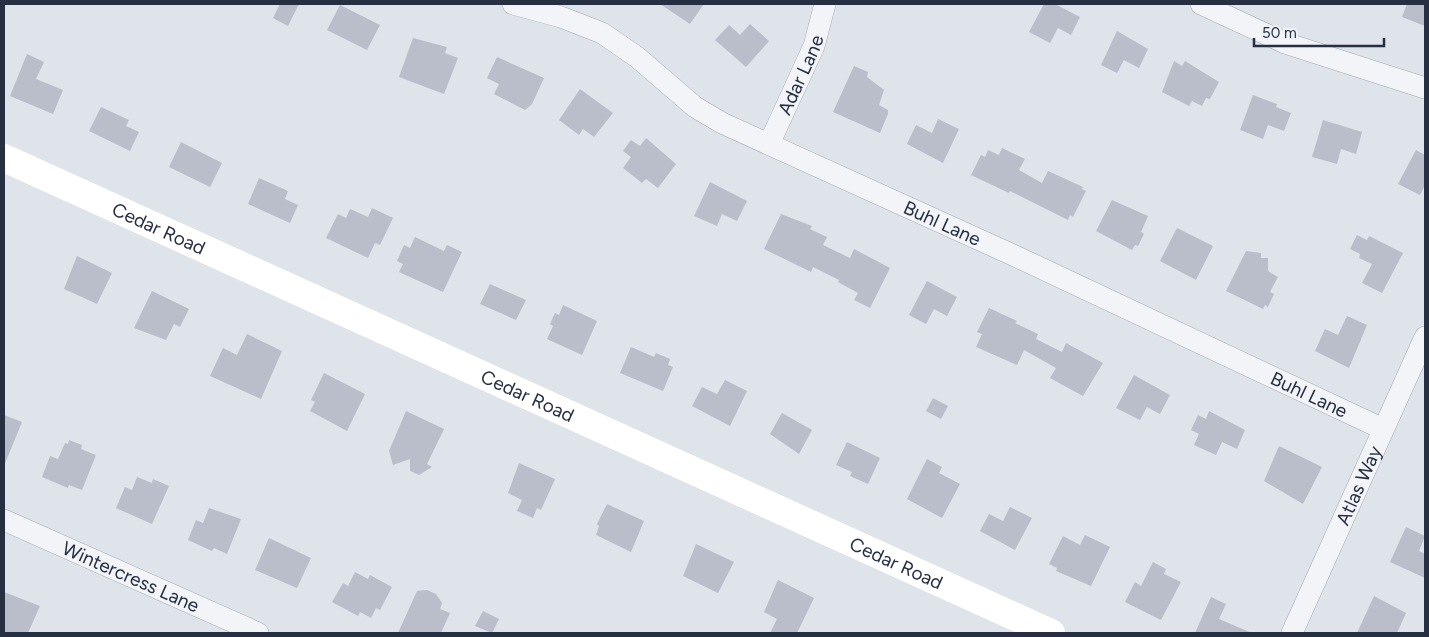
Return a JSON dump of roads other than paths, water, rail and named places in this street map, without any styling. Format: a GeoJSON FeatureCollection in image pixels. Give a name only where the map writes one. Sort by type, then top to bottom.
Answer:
{"type":"FeatureCollection","features":[{"type":"Feature","properties":{"kind":"street","name":"Buhl Lane"},"geometry":{"type":"LineString","coordinates":[[512,4],[561,17],[602,33],[637,57],[695,107],[722,123],[1383,429]]}},
{"type":"Feature","properties":{"kind":"street","name":"Adar Lane"},"geometry":{"type":"LineString","coordinates":[[769,144],[814,46],[825,4]]}},
{"type":"Feature","properties":{"kind":"street"},"geometry":{"type":"LineString","coordinates":[[1201,4],[1285,43],[1425,88]]}},
{"type":"Feature","properties":{"kind":"street","name":"Cedar Road"},"geometry":{"type":"LineString","coordinates":[[4,158],[1051,633]]}},
{"type":"Feature","properties":{"kind":"street","name":"Atlas Way"},"geometry":{"type":"LineString","coordinates":[[1292,633],[1425,337]]}},
{"type":"Feature","properties":{"kind":"street","name":"Wintercress Lane"},"geometry":{"type":"LineString","coordinates":[[4,520],[253,632]]}}]}
